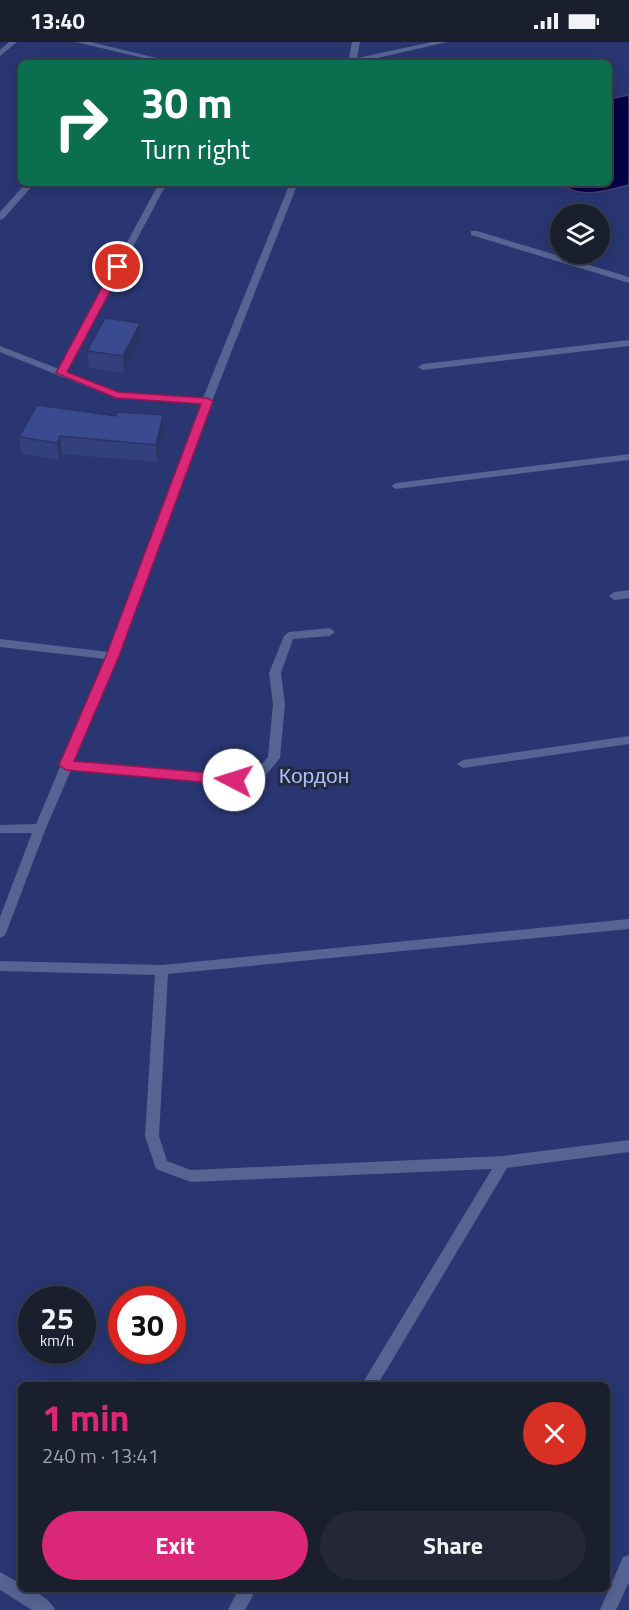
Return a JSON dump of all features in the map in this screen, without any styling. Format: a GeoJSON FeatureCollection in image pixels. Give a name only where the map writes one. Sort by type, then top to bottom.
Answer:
{"type":"FeatureCollection","features":[{"type":"Feature","properties":{"kind":"street"},"geometry":{"type":"LineString","coordinates":[[0,54],[13,42]]}},
{"type":"Feature","properties":{"kind":"street"},"geometry":{"type":"LineString","coordinates":[[80,42],[142,60]]}},
{"type":"Feature","properties":{"kind":"street"},"geometry":{"type":"LineString","coordinates":[[353,60],[356,42]]}},
{"type":"Feature","properties":{"kind":"street"},"geometry":{"type":"LineString","coordinates":[[362,60],[443,42]]}},
{"type":"Feature","properties":{"kind":"street"},"geometry":{"type":"LineString","coordinates":[[0,217],[28,186]]}},
{"type":"Feature","properties":{"kind":"street"},"geometry":{"type":"LineString","coordinates":[[61,373],[161,186]]}},
{"type":"Feature","properties":{"kind":"street"},"geometry":{"type":"LineString","coordinates":[[0,933],[40,828],[112,656],[207,401],[293,186]]}},
{"type":"Feature","properties":{"kind":"street"},"geometry":{"type":"LineString","coordinates":[[474,233],[629,280]]}},
{"type":"Feature","properties":{"kind":"street"},"geometry":{"type":"LineString","coordinates":[[423,367],[629,343]]}},
{"type":"Feature","properties":{"kind":"street"},"geometry":{"type":"LineString","coordinates":[[0,349],[116,395],[207,401]]}},
{"type":"Feature","properties":{"kind":"street"},"geometry":{"type":"LineString","coordinates":[[396,486],[629,457]]}},
{"type":"Feature","properties":{"kind":"street"},"geometry":{"type":"LineString","coordinates":[[614,596],[629,594]]}},
{"type":"Feature","properties":{"kind":"street"},"geometry":{"type":"LineString","coordinates":[[66,765],[234,780],[261,773],[274,758],[279,704],[275,674],[289,636],[330,632]]}},
{"type":"Feature","properties":{"kind":"street"},"geometry":{"type":"LineString","coordinates":[[0,643],[112,656]]}},
{"type":"Feature","properties":{"kind":"street"},"geometry":{"type":"LineString","coordinates":[[463,764],[629,740]]}},
{"type":"Feature","properties":{"kind":"street"},"geometry":{"type":"LineString","coordinates":[[0,830],[40,828]]}},
{"type":"Feature","properties":{"kind":"street"},"geometry":{"type":"LineString","coordinates":[[0,966],[162,970],[629,924]]}},
{"type":"Feature","properties":{"kind":"street"},"geometry":{"type":"LineString","coordinates":[[162,970],[152,1136],[161,1165],[191,1176],[502,1162],[629,1146]]}},
{"type":"Feature","properties":{"kind":"street"},"geometry":{"type":"LineString","coordinates":[[371,1382],[502,1162]]}},
{"type":"Feature","properties":{"kind":"street"},"geometry":{"type":"LineString","coordinates":[[608,1610],[629,1563]]}},
{"type":"Feature","properties":{"kind":"street"},"geometry":{"type":"LineString","coordinates":[[0,1580],[18,1591]]}},
{"type":"Feature","properties":{"kind":"street"},"geometry":{"type":"LineString","coordinates":[[19,1592],[47,1610]]}},
{"type":"Feature","properties":{"kind":"street"},"geometry":{"type":"LineString","coordinates":[[236,1610],[247,1592]]}},
{"type":"Feature","properties":{"kind":"green space","name":"Кордон"},"geometry":{"type":"Polygon","coordinates":[[[0,42],[629,42],[629,1610],[0,1610],[0,42]]]}},
{"type":"Feature","properties":{"kind":"shaded area"},"geometry":{"type":"Polygon","coordinates":[[[629,95],[629,185],[593,193],[568,188],[564,186],[612,186],[612,98],[629,95]]]}},
{"type":"Feature","properties":{"kind":"building"},"geometry":{"type":"Polygon","coordinates":[[[105,318],[140,323],[123,356],[87,351],[105,318]]]}},
{"type":"Feature","properties":{"kind":"building"},"geometry":{"type":"Polygon","coordinates":[[[37,405],[116,416],[117,412],[163,415],[156,445],[60,436],[57,443],[19,437],[37,405]]]}},
{"type":"Feature","properties":{"kind":"route"},"geometry":{"type":"LineString","coordinates":[[118,267],[61,373],[116,395],[207,401],[112,656],[66,765],[234,780]]}}]}
